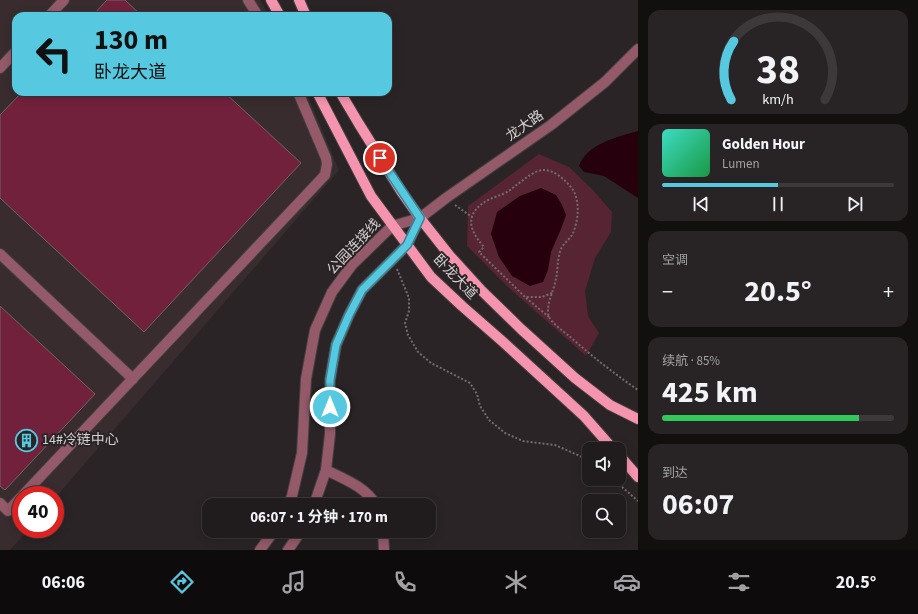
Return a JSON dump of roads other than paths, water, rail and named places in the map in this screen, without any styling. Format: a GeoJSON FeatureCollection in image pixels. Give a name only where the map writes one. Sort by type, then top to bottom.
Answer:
{"type":"FeatureCollection","features":[{"type":"Feature","properties":{"kind":"main road"},"geometry":{"type":"LineString","coordinates":[[271,0],[278,12]]}},
{"type":"Feature","properties":{"kind":"main road"},"geometry":{"type":"LineString","coordinates":[[299,0],[304,12]]}},
{"type":"Feature","properties":{"kind":"main road","name":"卧龙大道"},"geometry":{"type":"LineString","coordinates":[[319,96],[371,196],[431,277],[584,416],[607,442]]}},
{"type":"Feature","properties":{"kind":"main road","name":"卧龙大道"},"geometry":{"type":"LineString","coordinates":[[342,96],[367,138],[420,218],[450,256],[482,291],[575,378],[610,405],[638,419]]}},
{"type":"Feature","properties":{"kind":"main road"},"geometry":{"type":"LineString","coordinates":[[626,463],[638,478]]}},
{"type":"Feature","properties":{"kind":"street"},"geometry":{"type":"LineString","coordinates":[[53,12],[64,0]]}},
{"type":"Feature","properties":{"kind":"street"},"geometry":{"type":"LineString","coordinates":[[248,0],[256,12]]}},
{"type":"Feature","properties":{"kind":"street","name":"龙大路"},"geometry":{"type":"LineString","coordinates":[[420,218],[446,198],[551,125],[605,82],[638,49]]}},
{"type":"Feature","properties":{"kind":"street"},"geometry":{"type":"LineString","coordinates":[[0,68],[12,55]]}},
{"type":"Feature","properties":{"kind":"street"},"geometry":{"type":"LineString","coordinates":[[32,486],[325,175],[327,164],[326,158],[300,96]]}},
{"type":"Feature","properties":{"kind":"street"},"geometry":{"type":"LineString","coordinates":[[316,498],[326,470],[330,434],[330,380],[336,345],[362,290],[407,245],[420,218]]}},
{"type":"Feature","properties":{"kind":"street","name":"公园连接线"},"geometry":{"type":"LineString","coordinates":[[291,498],[302,453],[306,379],[315,330],[332,292],[352,265],[392,226],[420,218]]}},
{"type":"Feature","properties":{"kind":"street"},"geometry":{"type":"LineString","coordinates":[[0,254],[133,379]]}},
{"type":"Feature","properties":{"kind":"street"},"geometry":{"type":"LineString","coordinates":[[326,470],[357,486],[372,498]]}},
{"type":"Feature","properties":{"kind":"street"},"geometry":{"type":"LineString","coordinates":[[0,503],[8,511],[12,507]]}},
{"type":"Feature","properties":{"kind":"street"},"geometry":{"type":"LineString","coordinates":[[260,550],[269,538]]}},
{"type":"Feature","properties":{"kind":"street"},"geometry":{"type":"LineString","coordinates":[[288,550],[296,538]]}},
{"type":"Feature","properties":{"kind":"street"},"geometry":{"type":"LineString","coordinates":[[383,538],[384,550]]}},
{"type":"Feature","properties":{"kind":"place","name":"14#冷链中心"},"geometry":{"type":"Point","coordinates":[26,440]}}]}
